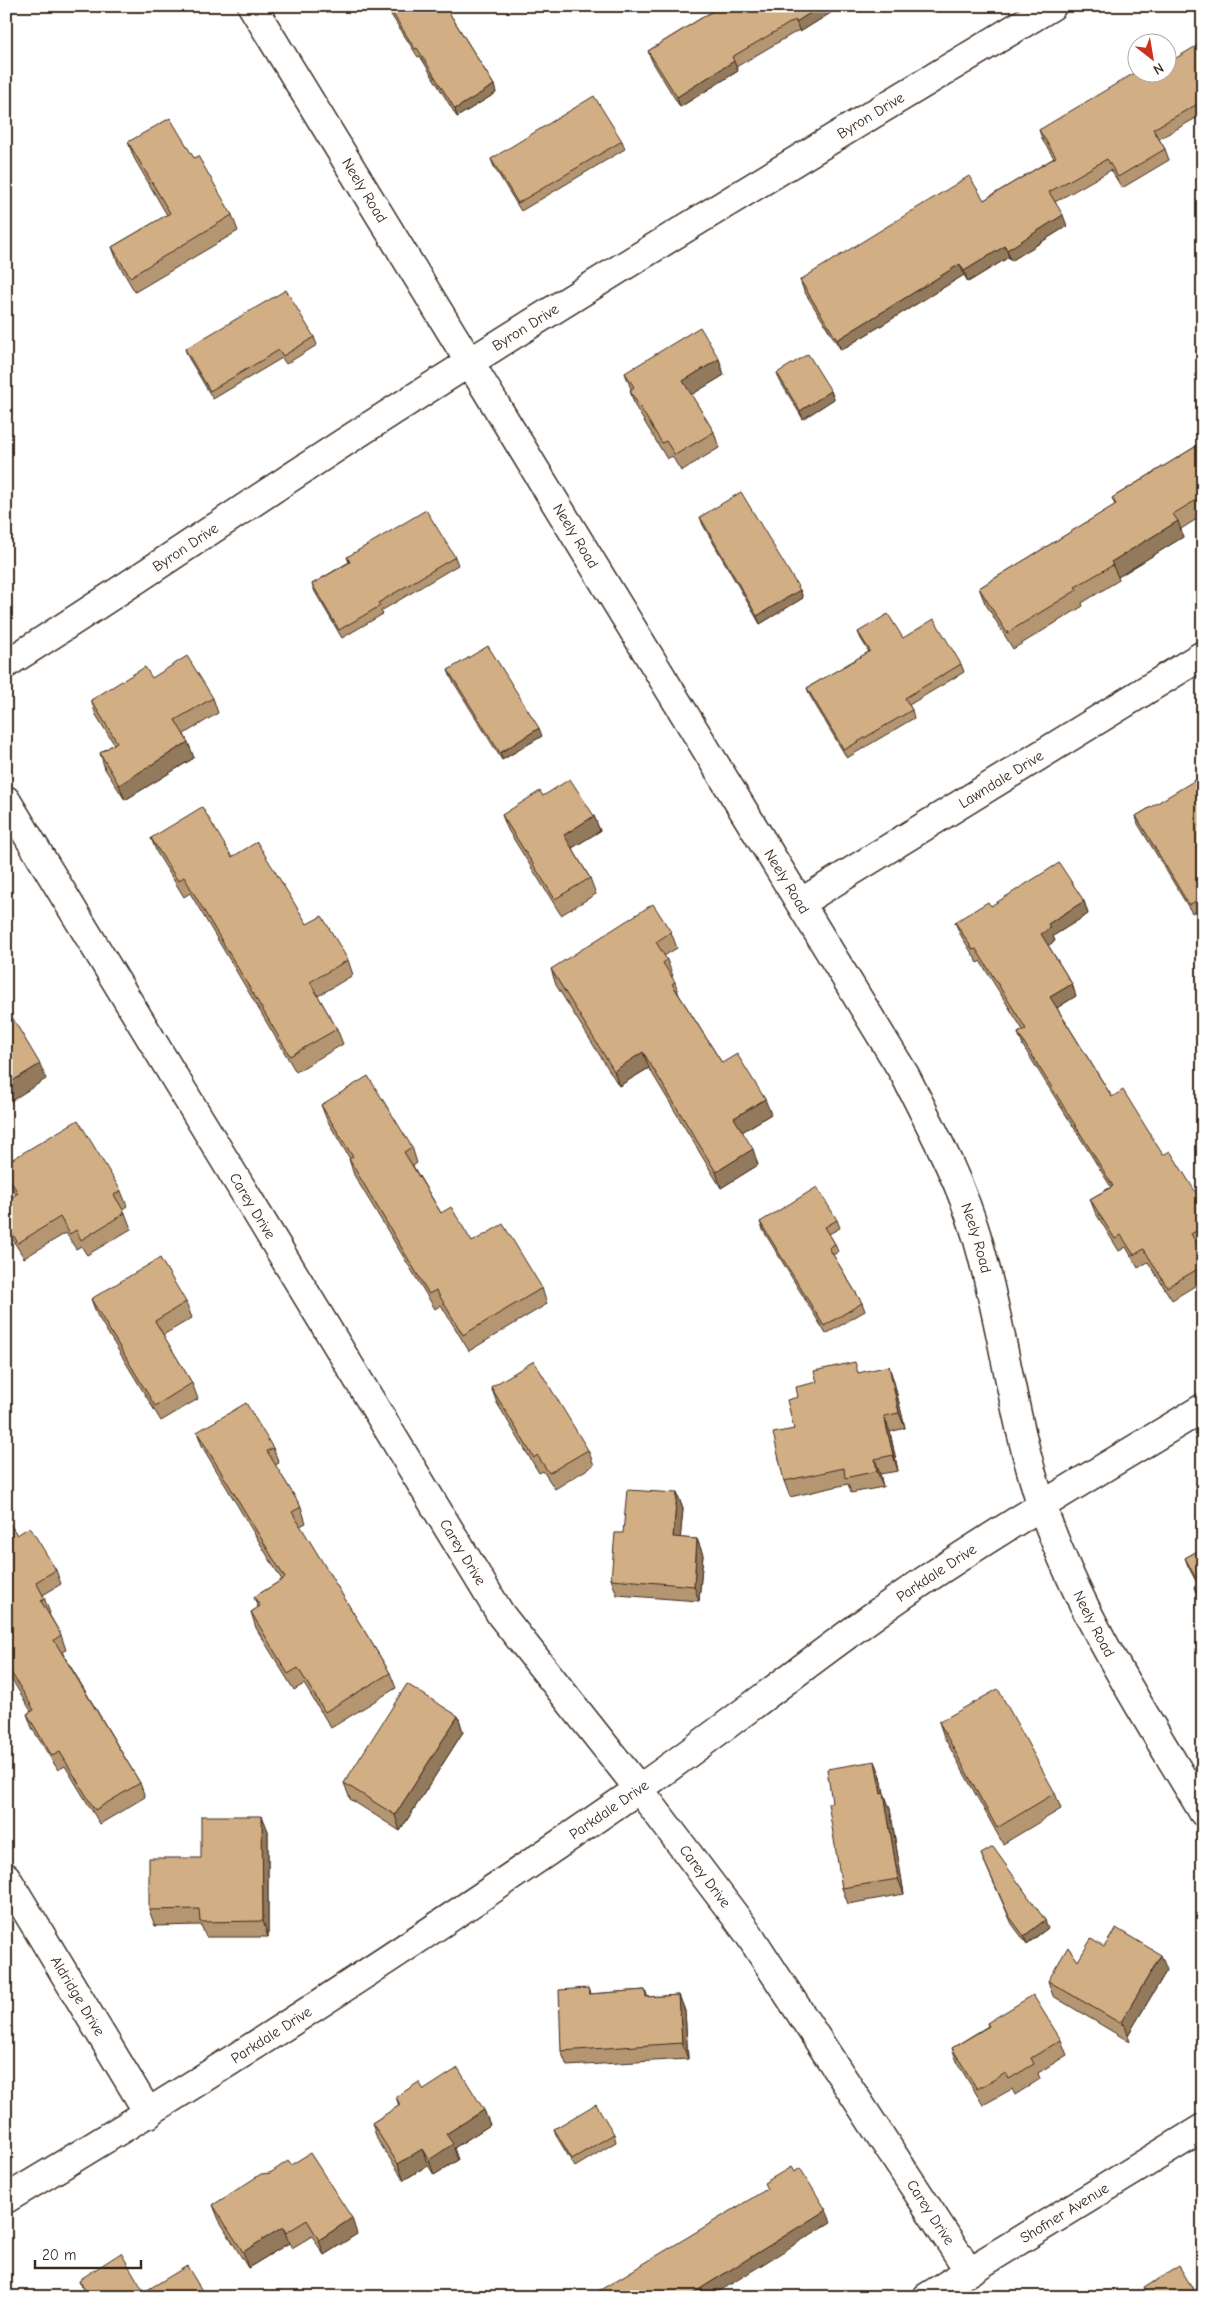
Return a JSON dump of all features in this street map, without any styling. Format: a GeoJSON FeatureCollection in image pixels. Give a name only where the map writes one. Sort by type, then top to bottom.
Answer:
{"type":"FeatureCollection","features":[{"type":"Feature","properties":{"kind":"street","name":"Neely Road"},"geometry":{"type":"LineString","coordinates":[[252,6],[905,1075],[962,1194],[977,1237],[1018,1421],[1042,1506],[1075,1587],[1103,1644],[1203,1812]]}},
{"type":"Feature","properties":{"kind":"street","name":"Byron Drive"},"geometry":{"type":"LineString","coordinates":[[6,664],[106,601],[352,437],[708,213],[1052,6]]}},
{"type":"Feature","properties":{"kind":"street","name":"Lawndale Drive"},"geometry":{"type":"LineString","coordinates":[[800,902],[1203,655]]}},
{"type":"Feature","properties":{"kind":"street","name":"Carey Drive"},"geometry":{"type":"LineString","coordinates":[[6,800],[501,1615],[639,1789],[748,1933],[969,2271]]}},
{"type":"Feature","properties":{"kind":"street","name":"Parkdale Drive"},"geometry":{"type":"LineString","coordinates":[[6,2199],[149,2114],[377,1968],[639,1789],[894,1602],[951,1563],[1203,1408]]}},
{"type":"Feature","properties":{"kind":"street","name":"Aldridge Drive"},"geometry":{"type":"LineString","coordinates":[[6,1877],[149,2114]]}},
{"type":"Feature","properties":{"kind":"street","name":"Shofner Avenue"},"geometry":{"type":"LineString","coordinates":[[927,2297],[1203,2128]]}},
{"type":"Feature","properties":{"kind":"building"},"geometry":{"type":"Polygon","coordinates":[[[388,6],[445,6],[494,85],[455,109],[388,6]]]}},
{"type":"Feature","properties":{"kind":"building"},"geometry":{"type":"Polygon","coordinates":[[[721,6],[821,6],[732,57],[734,61],[677,97],[648,51],[721,6]]]}},
{"type":"Feature","properties":{"kind":"building"},"geometry":{"type":"Polygon","coordinates":[[[1203,42],[1203,101],[1153,129],[1165,149],[1118,177],[1107,159],[1049,192],[1063,215],[1007,250],[1005,246],[964,271],[960,264],[837,340],[800,280],[969,176],[984,200],[1056,157],[1039,130],[1126,78],[1126,82],[1176,82],[1176,58],[1203,42]]]}},
{"type":"Feature","properties":{"kind":"building"},"geometry":{"type":"Polygon","coordinates":[[[594,96],[622,141],[518,203],[491,159],[594,96]]]}},
{"type":"Feature","properties":{"kind":"building"},"geometry":{"type":"Polygon","coordinates":[[[170,118],[194,158],[198,156],[232,215],[130,277],[112,247],[170,213],[128,142],[170,118]]]}},
{"type":"Feature","properties":{"kind":"building"},"geometry":{"type":"Polygon","coordinates":[[[286,290],[314,337],[283,356],[279,350],[210,391],[185,349],[286,290]]]}},
{"type":"Feature","properties":{"kind":"building"},"geometry":{"type":"Polygon","coordinates":[[[700,327],[719,359],[683,381],[714,432],[675,455],[666,441],[662,443],[630,391],[634,387],[625,373],[700,327]]]}},
{"type":"Feature","properties":{"kind":"building"},"geometry":{"type":"Polygon","coordinates":[[[808,354],[831,391],[800,411],[777,373],[808,354]]]}},
{"type":"Feature","properties":{"kind":"building"},"geometry":{"type":"Polygon","coordinates":[[[1203,442],[1203,496],[1173,514],[1178,521],[1111,562],[1113,565],[1075,587],[1077,590],[1007,633],[979,588],[1116,504],[1112,498],[1203,442]]]}},
{"type":"Feature","properties":{"kind":"building"},"geometry":{"type":"Polygon","coordinates":[[[741,492],[800,590],[757,616],[700,517],[741,492]]]}},
{"type":"Feature","properties":{"kind":"building"},"geometry":{"type":"Polygon","coordinates":[[[426,510],[455,557],[378,603],[380,606],[339,630],[312,584],[350,562],[347,557],[426,510]]]}},
{"type":"Feature","properties":{"kind":"building"},"geometry":{"type":"Polygon","coordinates":[[[888,614],[903,638],[934,619],[961,664],[905,698],[912,710],[844,750],[807,688],[870,651],[858,632],[888,614]]]}},
{"type":"Feature","properties":{"kind":"building"},"geometry":{"type":"Polygon","coordinates":[[[488,646],[539,728],[500,753],[448,670],[488,646]]]}},
{"type":"Feature","properties":{"kind":"building"},"geometry":{"type":"Polygon","coordinates":[[[187,656],[213,698],[175,720],[188,742],[119,785],[100,753],[117,742],[91,700],[145,667],[152,678],[187,656]]]}},
{"type":"Feature","properties":{"kind":"building"},"geometry":{"type":"Polygon","coordinates":[[[1203,777],[1203,897],[1189,905],[1136,816],[1203,777]]]}},
{"type":"Feature","properties":{"kind":"building"},"geometry":{"type":"Polygon","coordinates":[[[570,779],[594,816],[564,835],[590,878],[555,899],[502,815],[540,791],[543,796],[570,779]]]}},
{"type":"Feature","properties":{"kind":"building"},"geometry":{"type":"Polygon","coordinates":[[[202,807],[232,857],[257,842],[307,924],[322,916],[348,960],[310,982],[337,1029],[290,1056],[184,877],[178,881],[151,838],[202,807]]]}},
{"type":"Feature","properties":{"kind":"building"},"geometry":{"type":"Polygon","coordinates":[[[1059,863],[1084,901],[1048,924],[1050,928],[1041,934],[1072,984],[1050,997],[1112,1097],[1123,1090],[1163,1155],[1170,1151],[1203,1204],[1203,1219],[1201,1220],[1203,1227],[1191,1234],[1203,1253],[1203,1266],[1167,1287],[1144,1249],[1134,1255],[1121,1235],[1115,1239],[1090,1199],[1113,1186],[1018,1033],[1026,1029],[976,949],[973,950],[955,922],[988,902],[991,906],[1059,863]]]}},
{"type":"Feature","properties":{"kind":"building"},"geometry":{"type":"Polygon","coordinates":[[[653,904],[671,932],[656,942],[667,960],[663,963],[675,982],[672,984],[722,1063],[737,1054],[765,1099],[734,1118],[753,1149],[716,1172],[643,1052],[614,1071],[551,969],[653,904]]]}},
{"type":"Feature","properties":{"kind":"building"},"geometry":{"type":"Polygon","coordinates":[[[6,1007],[40,1064],[6,1085],[6,1007]]]}},
{"type":"Feature","properties":{"kind":"building"},"geometry":{"type":"Polygon","coordinates":[[[368,1076],[412,1147],[404,1152],[441,1213],[451,1207],[472,1242],[503,1224],[542,1288],[463,1335],[436,1290],[429,1294],[349,1159],[353,1157],[321,1105],[368,1076]]]}},
{"type":"Feature","properties":{"kind":"building"},"geometry":{"type":"Polygon","coordinates":[[[78,1120],[121,1191],[114,1195],[125,1213],[81,1240],[76,1230],[70,1234],[60,1217],[18,1243],[6,1223],[6,1201],[18,1193],[6,1173],[6,1163],[78,1120]]]}},
{"type":"Feature","properties":{"kind":"building"},"geometry":{"type":"Polygon","coordinates":[[[817,1187],[837,1220],[825,1227],[835,1244],[829,1248],[862,1303],[824,1326],[760,1222],[817,1187]]]}},
{"type":"Feature","properties":{"kind":"building"},"geometry":{"type":"Polygon","coordinates":[[[160,1258],[186,1302],[155,1321],[192,1383],[155,1406],[91,1299],[160,1258]]]}},
{"type":"Feature","properties":{"kind":"building"},"geometry":{"type":"Polygon","coordinates":[[[534,1361],[588,1450],[549,1473],[537,1455],[534,1458],[491,1387],[534,1361]]]}},
{"type":"Feature","properties":{"kind":"building"},"geometry":{"type":"Polygon","coordinates":[[[855,1362],[858,1373],[889,1366],[899,1413],[884,1416],[893,1455],[875,1459],[877,1471],[845,1478],[844,1468],[784,1481],[773,1433],[794,1429],[787,1400],[798,1397],[796,1387],[817,1382],[814,1371],[855,1362]]]}},
{"type":"Feature","properties":{"kind":"building"},"geometry":{"type":"Polygon","coordinates":[[[246,1403],[273,1448],[267,1451],[301,1507],[292,1512],[390,1673],[325,1712],[298,1668],[288,1674],[251,1612],[260,1606],[254,1597],[285,1578],[197,1432],[246,1403]]]}},
{"type":"Feature","properties":{"kind":"building"},"geometry":{"type":"Polygon","coordinates":[[[627,1490],[677,1493],[673,1537],[697,1539],[694,1586],[611,1579],[615,1533],[623,1533],[627,1490]]]}},
{"type":"Feature","properties":{"kind":"building"},"geometry":{"type":"Polygon","coordinates":[[[6,1518],[17,1535],[30,1527],[56,1570],[36,1582],[45,1599],[41,1601],[61,1635],[54,1640],[140,1783],[95,1810],[60,1752],[52,1756],[27,1714],[34,1710],[6,1664],[6,1518]]]}},
{"type":"Feature","properties":{"kind":"building"},"geometry":{"type":"Polygon","coordinates":[[[1203,1548],[1203,1602],[1194,1587],[1199,1584],[1185,1558],[1203,1548]]]}},
{"type":"Feature","properties":{"kind":"building"},"geometry":{"type":"Polygon","coordinates":[[[407,1684],[458,1716],[395,1815],[344,1783],[407,1684]]]}},
{"type":"Feature","properties":{"kind":"building"},"geometry":{"type":"Polygon","coordinates":[[[998,1689],[1055,1793],[997,1828],[939,1722],[998,1689]]]}},
{"type":"Feature","properties":{"kind":"building"},"geometry":{"type":"Polygon","coordinates":[[[875,1761],[881,1794],[884,1793],[898,1879],[842,1888],[828,1803],[832,1802],[827,1769],[875,1761]]]}},
{"type":"Feature","properties":{"kind":"building"},"geometry":{"type":"Polygon","coordinates":[[[201,1816],[262,1816],[263,1921],[200,1922],[199,1909],[149,1910],[149,1858],[201,1858],[201,1816]]]}},
{"type":"Feature","properties":{"kind":"building"},"geometry":{"type":"Polygon","coordinates":[[[993,1847],[1045,1920],[1024,1936],[1009,1916],[981,1854],[993,1847]]]}},
{"type":"Feature","properties":{"kind":"building"},"geometry":{"type":"Polygon","coordinates":[[[1116,1928],[1161,1955],[1121,2022],[1125,2026],[1048,1981],[1068,1947],[1078,1961],[1091,1939],[1104,1947],[1116,1928]]]}},
{"type":"Feature","properties":{"kind":"building"},"geometry":{"type":"Polygon","coordinates":[[[588,1988],[589,1994],[645,1990],[646,1997],[679,1995],[682,2043],[561,2051],[559,1990],[588,1988]]]}},
{"type":"Feature","properties":{"kind":"building"},"geometry":{"type":"Polygon","coordinates":[[[1033,1995],[1061,2040],[1031,2058],[1034,2064],[1009,2079],[1006,2073],[977,2089],[952,2048],[989,2026],[987,2023],[1033,1995]]]}},
{"type":"Feature","properties":{"kind":"building"},"geometry":{"type":"Polygon","coordinates":[[[458,2068],[484,2110],[446,2134],[453,2144],[429,2160],[422,2149],[398,2164],[372,2123],[400,2105],[396,2097],[419,2082],[424,2090],[458,2068]]]}},
{"type":"Feature","properties":{"kind":"building"},"geometry":{"type":"Polygon","coordinates":[[[596,2104],[614,2134],[572,2159],[554,2129],[596,2104]]]}},
{"type":"Feature","properties":{"kind":"building"},"geometry":{"type":"Polygon","coordinates":[[[310,2153],[352,2218],[319,2240],[307,2220],[286,2233],[283,2227],[243,2252],[213,2205],[261,2174],[270,2173],[288,2161],[291,2165],[310,2153]]]}},
{"type":"Feature","properties":{"kind":"building"},"geometry":{"type":"Polygon","coordinates":[[[791,2167],[794,2172],[800,2168],[826,2210],[687,2297],[593,2297],[592,2295],[767,2189],[764,2183],[791,2167]]]}},
{"type":"Feature","properties":{"kind":"building"},"geometry":{"type":"Polygon","coordinates":[[[121,2253],[144,2292],[187,2266],[206,2297],[89,2297],[79,2280],[121,2253]]]}},
{"type":"Feature","properties":{"kind":"building"},"geometry":{"type":"Polygon","coordinates":[[[1179,2266],[1198,2297],[1150,2297],[1144,2288],[1179,2266]]]}}]}
